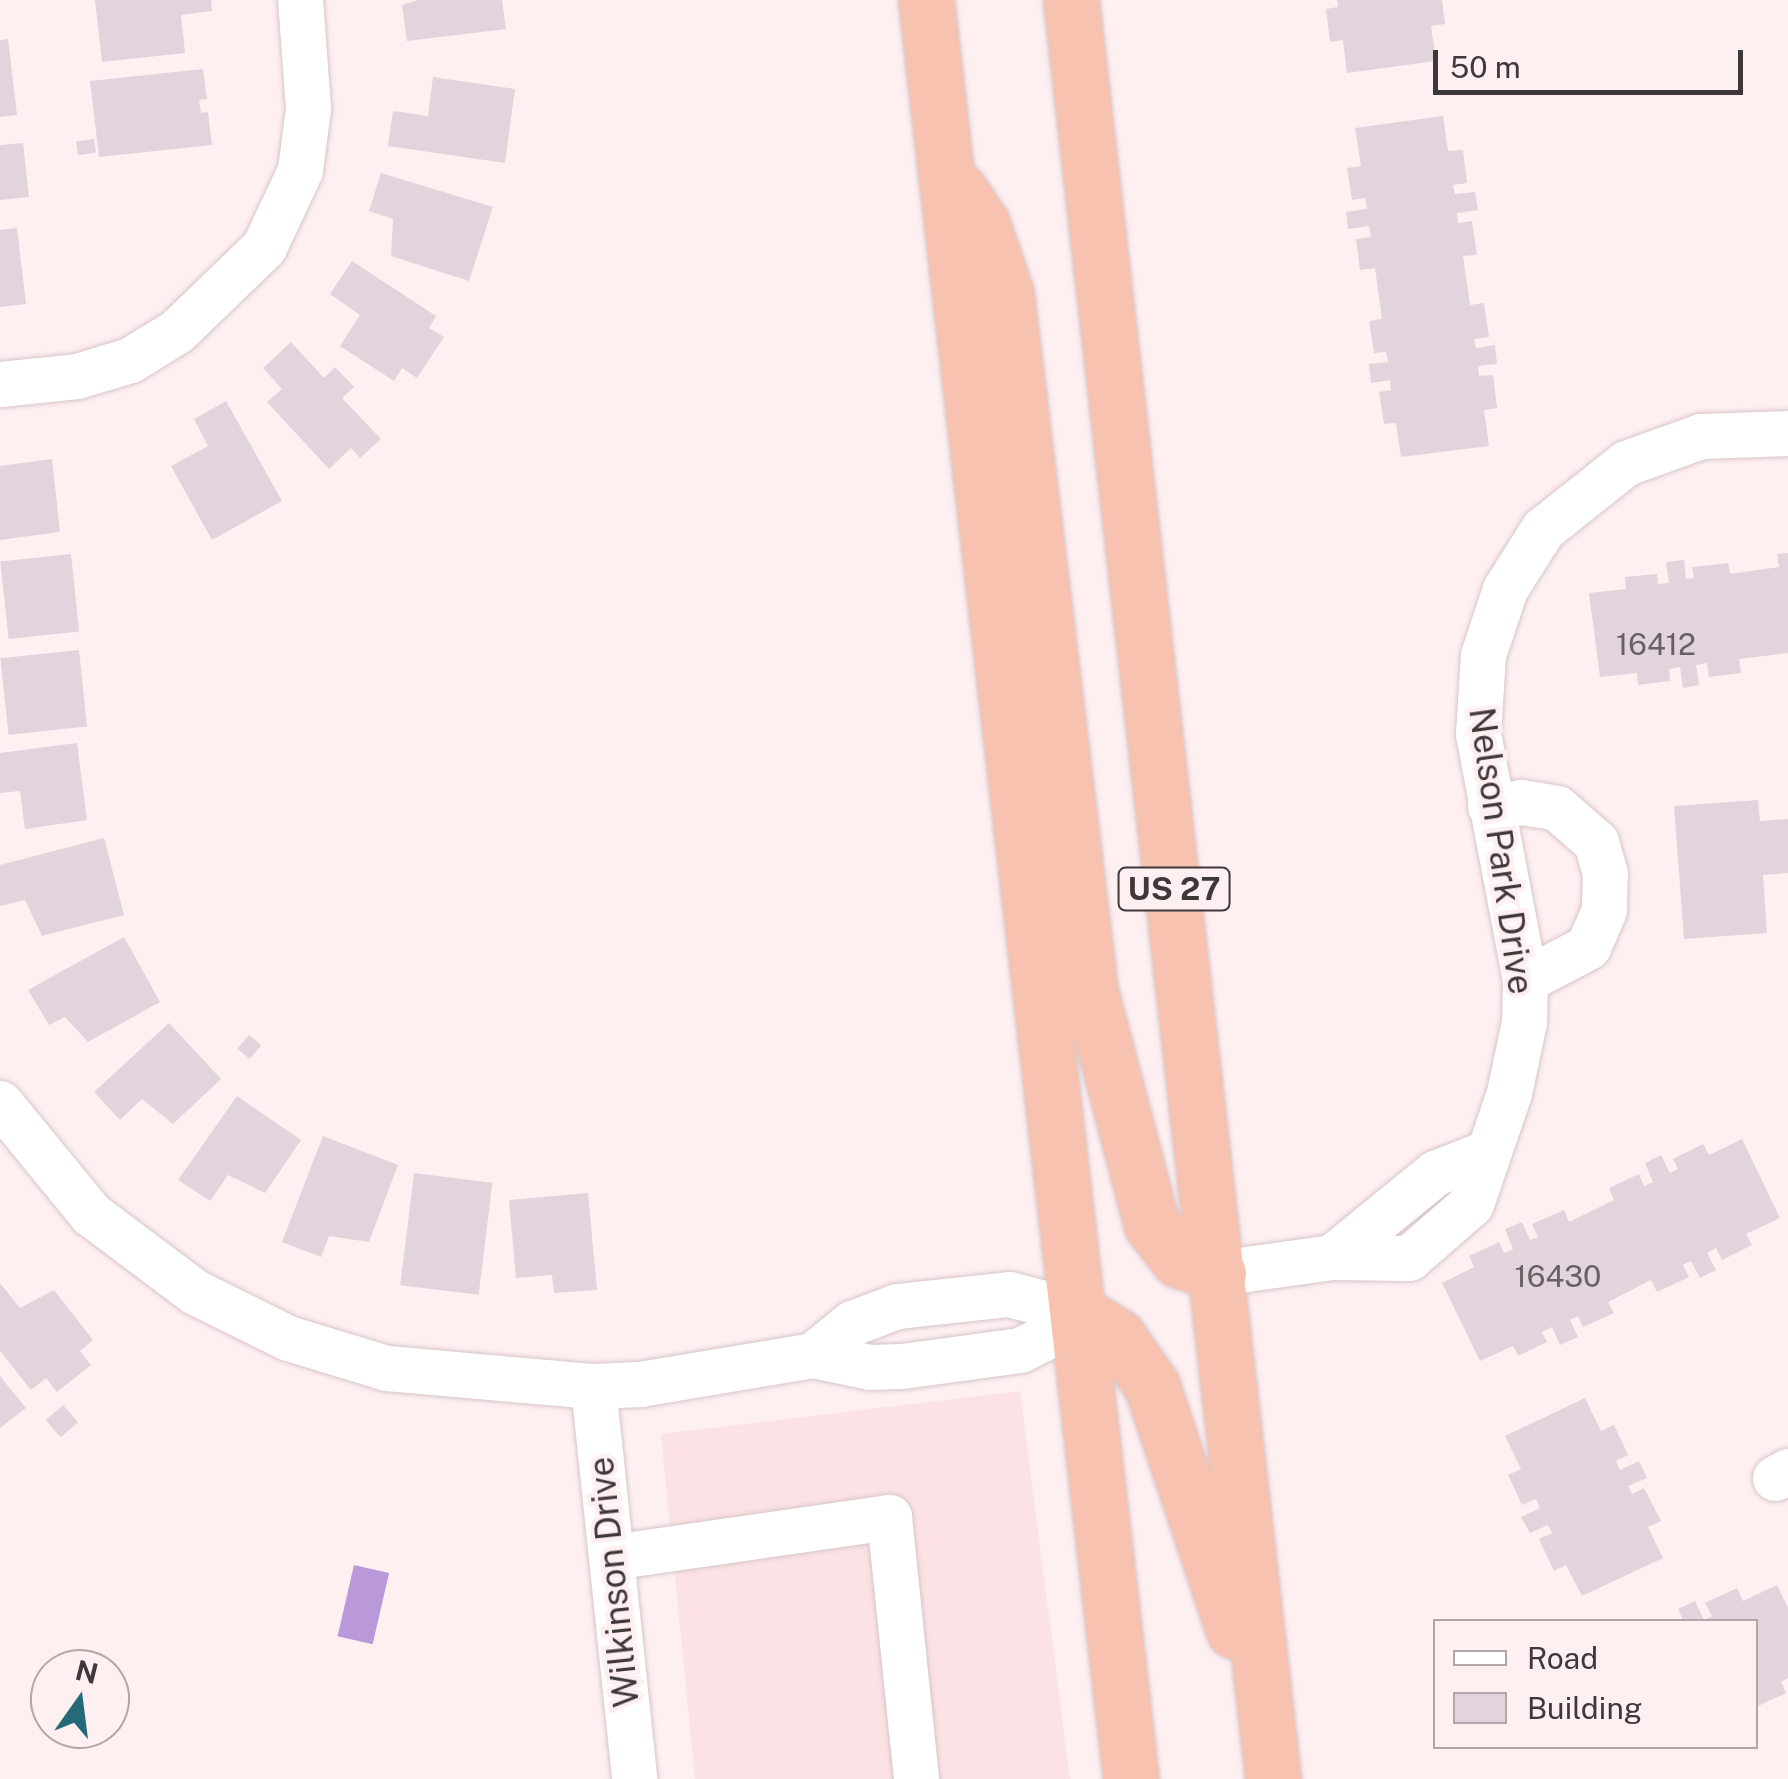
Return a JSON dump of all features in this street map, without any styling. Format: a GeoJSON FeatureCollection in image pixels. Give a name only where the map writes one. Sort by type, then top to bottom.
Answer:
{"type":"FeatureCollection","features":[{"type":"Feature","properties":{"kind":"highway"},"geometry":{"type":"LineString","coordinates":[[926,0],[1132,1779]]}},
{"type":"Feature","properties":{"kind":"highway","name":"US 27"},"geometry":{"type":"LineString","coordinates":[[1071,0],[1270,1756]]}},
{"type":"Feature","properties":{"kind":"highway"},"geometry":{"type":"LineString","coordinates":[[946,177],[982,224],[1006,294],[1082,951],[1142,1202],[1164,1246],[1199,1270],[1218,1273]]}},
{"type":"Feature","properties":{"kind":"highway"},"geometry":{"type":"LineString","coordinates":[[1078,1312],[1118,1336],[1152,1386],[1270,1756]]}},
{"type":"Feature","properties":{"kind":"street"},"geometry":{"type":"LineString","coordinates":[[0,384],[77,376],[130,360],[219,296],[264,247],[300,170],[308,108],[300,0]]}},
{"type":"Feature","properties":{"kind":"street","name":"Nelson Park Drive"},"geometry":{"type":"LineString","coordinates":[[1218,1273],[1332,1258],[1409,1258],[1471,1204],[1483,1154],[1518,1059],[1525,980],[1478,734],[1483,655],[1504,589],[1544,529],[1597,480],[1660,448],[1701,436],[1788,433]]}},
{"type":"Feature","properties":{"kind":"street"},"geometry":{"type":"LineString","coordinates":[[1490,806],[1539,803],[1572,816],[1596,842],[1606,873],[1604,910],[1588,947],[1525,980]]}},
{"type":"Feature","properties":{"kind":"street"},"geometry":{"type":"LineString","coordinates":[[0,1103],[16,1160],[125,1243],[257,1325],[387,1368],[593,1386],[651,1382],[812,1354],[870,1367],[996,1356],[1042,1342],[1078,1312]]}},
{"type":"Feature","properties":{"kind":"street"},"geometry":{"type":"LineString","coordinates":[[812,1354],[852,1323],[898,1306],[1009,1294],[1078,1312]]}},
{"type":"Feature","properties":{"kind":"street","name":"Wilkinson Drive"},"geometry":{"type":"LineString","coordinates":[[593,1386],[634,1779]]}},
{"type":"Feature","properties":{"kind":"street"},"geometry":{"type":"LineString","coordinates":[[611,1556],[889,1517],[916,1779]]}},
{"type":"Feature","properties":{"kind":"shaded area"},"geometry":{"type":"Polygon","coordinates":[[[1020,1391],[1070,1779],[695,1779],[661,1434],[1020,1391]]]}},
{"type":"Feature","properties":{"kind":"shaded area"},"geometry":{"type":"Polygon","coordinates":[[[354,1565],[389,1573],[373,1644],[338,1636],[354,1565]]]}},
{"type":"Feature","properties":{"kind":"building"},"geometry":{"type":"Polygon","coordinates":[[[95,0],[211,0],[212,11],[181,15],[185,53],[102,62],[95,0]]]}},
{"type":"Feature","properties":{"kind":"building"},"geometry":{"type":"Polygon","coordinates":[[[418,0],[502,0],[506,29],[407,41],[402,5],[418,0]]]}},
{"type":"Feature","properties":{"kind":"building"},"geometry":{"type":"Polygon","coordinates":[[[1337,0],[1442,0],[1445,24],[1431,26],[1436,61],[1347,73],[1343,40],[1330,42],[1326,9],[1338,7],[1337,0]]]}},
{"type":"Feature","properties":{"kind":"building"},"geometry":{"type":"Polygon","coordinates":[[[8,39],[17,115],[0,117],[0,40],[8,39]]]}},
{"type":"Feature","properties":{"kind":"building"},"geometry":{"type":"Polygon","coordinates":[[[203,69],[207,99],[199,100],[201,113],[208,112],[212,145],[99,157],[90,81],[203,69]]]}},
{"type":"Feature","properties":{"kind":"building"},"geometry":{"type":"Polygon","coordinates":[[[433,77],[515,89],[505,163],[388,146],[393,111],[428,116],[433,77]]]}},
{"type":"Feature","properties":{"kind":"building"},"geometry":{"type":"Polygon","coordinates":[[[1443,116],[1448,151],[1463,150],[1467,183],[1453,185],[1455,194],[1475,192],[1478,210],[1457,213],[1458,223],[1472,221],[1477,255],[1463,256],[1470,305],[1484,303],[1489,337],[1474,339],[1476,348],[1495,345],[1497,364],[1478,366],[1479,376],[1493,375],[1497,408],[1484,410],[1489,446],[1401,457],[1396,423],[1384,424],[1379,392],[1391,390],[1390,380],[1371,383],[1369,364],[1388,362],[1386,352],[1374,353],[1369,321],[1382,319],[1375,268],[1360,270],[1356,239],[1371,237],[1369,226],[1348,229],[1346,212],[1367,209],[1365,198],[1352,200],[1347,168],[1361,166],[1355,128],[1443,116]]]}},
{"type":"Feature","properties":{"kind":"building"},"geometry":{"type":"Polygon","coordinates":[[[94,139],[96,153],[78,155],[76,142],[94,139]]]}},
{"type":"Feature","properties":{"kind":"building"},"geometry":{"type":"Polygon","coordinates":[[[23,143],[29,197],[0,200],[0,145],[23,143]]]}},
{"type":"Feature","properties":{"kind":"building"},"geometry":{"type":"Polygon","coordinates":[[[381,173],[493,207],[469,281],[391,256],[393,219],[369,211],[381,173]]]}},
{"type":"Feature","properties":{"kind":"building"},"geometry":{"type":"Polygon","coordinates":[[[17,228],[26,304],[0,307],[0,230],[17,228]]]}},
{"type":"Feature","properties":{"kind":"building"},"geometry":{"type":"Polygon","coordinates":[[[352,261],[436,316],[429,328],[444,337],[417,378],[402,368],[394,381],[340,346],[360,315],[330,294],[352,261]]]}},
{"type":"Feature","properties":{"kind":"building"},"geometry":{"type":"Polygon","coordinates":[[[291,342],[324,378],[335,367],[354,387],[342,398],[381,439],[360,458],[351,448],[329,469],[267,402],[282,389],[263,368],[291,342]]]}},
{"type":"Feature","properties":{"kind":"building"},"geometry":{"type":"Polygon","coordinates":[[[226,401],[282,501],[212,540],[171,466],[208,446],[194,419],[226,401]]]}},
{"type":"Feature","properties":{"kind":"building"},"geometry":{"type":"Polygon","coordinates":[[[52,459],[60,532],[0,540],[0,466],[52,459]]]}},
{"type":"Feature","properties":{"kind":"building"},"geometry":{"type":"Polygon","coordinates":[[[1788,553],[1788,653],[1739,659],[1741,673],[1709,677],[1707,663],[1696,665],[1699,685],[1683,688],[1680,667],[1669,669],[1670,681],[1638,685],[1637,673],[1600,677],[1589,593],[1626,589],[1625,577],[1657,574],[1658,584],[1669,583],[1666,562],[1684,560],[1686,579],[1694,578],[1692,567],[1728,563],[1730,574],[1779,567],[1777,554],[1788,553]]]}},
{"type":"Feature","properties":{"kind":"building"},"geometry":{"type":"Polygon","coordinates":[[[71,554],[79,632],[9,639],[0,561],[71,554]]]}},
{"type":"Feature","properties":{"kind":"building"},"geometry":{"type":"Polygon","coordinates":[[[79,650],[87,727],[8,735],[0,658],[79,650]]]}},
{"type":"Feature","properties":{"kind":"building"},"geometry":{"type":"Polygon","coordinates":[[[77,743],[87,820],[25,829],[20,791],[0,793],[0,753],[77,743]]]}},
{"type":"Feature","properties":{"kind":"building"},"geometry":{"type":"Polygon","coordinates":[[[1758,800],[1760,821],[1788,819],[1788,873],[1763,875],[1767,933],[1684,939],[1674,806],[1758,800]]]}},
{"type":"Feature","properties":{"kind":"building"},"geometry":{"type":"Polygon","coordinates":[[[104,838],[124,915],[42,936],[25,900],[0,906],[0,865],[104,838]]]}},
{"type":"Feature","properties":{"kind":"building"},"geometry":{"type":"Polygon","coordinates":[[[124,937],[160,1002],[88,1042],[65,1017],[49,1025],[28,990],[124,937]]]}},
{"type":"Feature","properties":{"kind":"building"},"geometry":{"type":"Polygon","coordinates":[[[169,1023],[221,1079],[173,1124],[142,1099],[120,1120],[94,1092],[169,1023]]]}},
{"type":"Feature","properties":{"kind":"building"},"geometry":{"type":"Polygon","coordinates":[[[249,1035],[261,1045],[250,1059],[237,1049],[249,1035]]]}},
{"type":"Feature","properties":{"kind":"building"},"geometry":{"type":"Polygon","coordinates":[[[237,1096],[301,1140],[265,1193],[228,1175],[210,1201],[178,1180],[237,1096]]]}},
{"type":"Feature","properties":{"kind":"building"},"geometry":{"type":"Polygon","coordinates":[[[323,1136],[398,1165],[369,1242],[329,1236],[321,1257],[282,1242],[323,1136]]]}},
{"type":"Feature","properties":{"kind":"building"},"geometry":{"type":"Polygon","coordinates":[[[1742,1139],[1780,1218],[1746,1234],[1752,1245],[1722,1260],[1716,1248],[1707,1253],[1716,1270],[1700,1278],[1691,1261],[1683,1265],[1689,1277],[1657,1292],[1651,1280],[1608,1302],[1614,1313],[1583,1327],[1578,1316],[1570,1320],[1578,1337],[1560,1345],[1552,1327],[1542,1332],[1547,1342],[1518,1356],[1513,1346],[1480,1361],[1442,1283],[1474,1267],[1469,1256],[1499,1242],[1504,1253],[1513,1249],[1505,1229],[1522,1222],[1530,1240],[1538,1237],[1532,1224],[1564,1210],[1569,1222],[1614,1200],[1609,1188],[1639,1174],[1644,1186],[1653,1182],[1645,1163],[1661,1155],[1670,1173],[1678,1169],[1673,1159],[1703,1144],[1709,1155],[1742,1139]]]}},
{"type":"Feature","properties":{"kind":"building"},"geometry":{"type":"Polygon","coordinates":[[[414,1173],[492,1183],[479,1295],[400,1285],[414,1173]]]}},
{"type":"Feature","properties":{"kind":"building"},"geometry":{"type":"Polygon","coordinates":[[[588,1193],[597,1290],[554,1293],[552,1275],[516,1278],[509,1200],[588,1193]]]}},
{"type":"Feature","properties":{"kind":"building"},"geometry":{"type":"Polygon","coordinates":[[[0,1283],[20,1308],[54,1290],[93,1340],[80,1351],[91,1365],[57,1392],[46,1378],[31,1390],[0,1351],[0,1283]]]}},
{"type":"Feature","properties":{"kind":"building"},"geometry":{"type":"Polygon","coordinates":[[[0,1376],[26,1408],[0,1428],[0,1376]]]}},
{"type":"Feature","properties":{"kind":"building"},"geometry":{"type":"Polygon","coordinates":[[[1585,1398],[1601,1431],[1614,1425],[1628,1455],[1616,1461],[1620,1470],[1639,1461],[1647,1478],[1628,1486],[1632,1494],[1644,1488],[1661,1521],[1648,1527],[1663,1558],[1582,1596],[1566,1565],[1554,1571],[1539,1539],[1552,1533],[1548,1525],[1530,1533],[1521,1517],[1540,1508],[1536,1499],[1522,1505],[1508,1475],[1521,1469],[1505,1436],[1585,1398]]]}},
{"type":"Feature","properties":{"kind":"building"},"geometry":{"type":"Polygon","coordinates":[[[63,1405],[78,1422],[61,1437],[46,1420],[63,1405]]]}},
{"type":"Feature","properties":{"kind":"building"},"geometry":{"type":"Polygon","coordinates":[[[1777,1585],[1788,1608],[1788,1678],[1781,1682],[1786,1693],[1758,1706],[1758,1619],[1706,1619],[1712,1616],[1705,1603],[1737,1588],[1743,1601],[1777,1585]]]}},
{"type":"Feature","properties":{"kind":"building"},"geometry":{"type":"Polygon","coordinates":[[[1695,1601],[1704,1619],[1683,1619],[1678,1609],[1695,1601]]]}}]}
